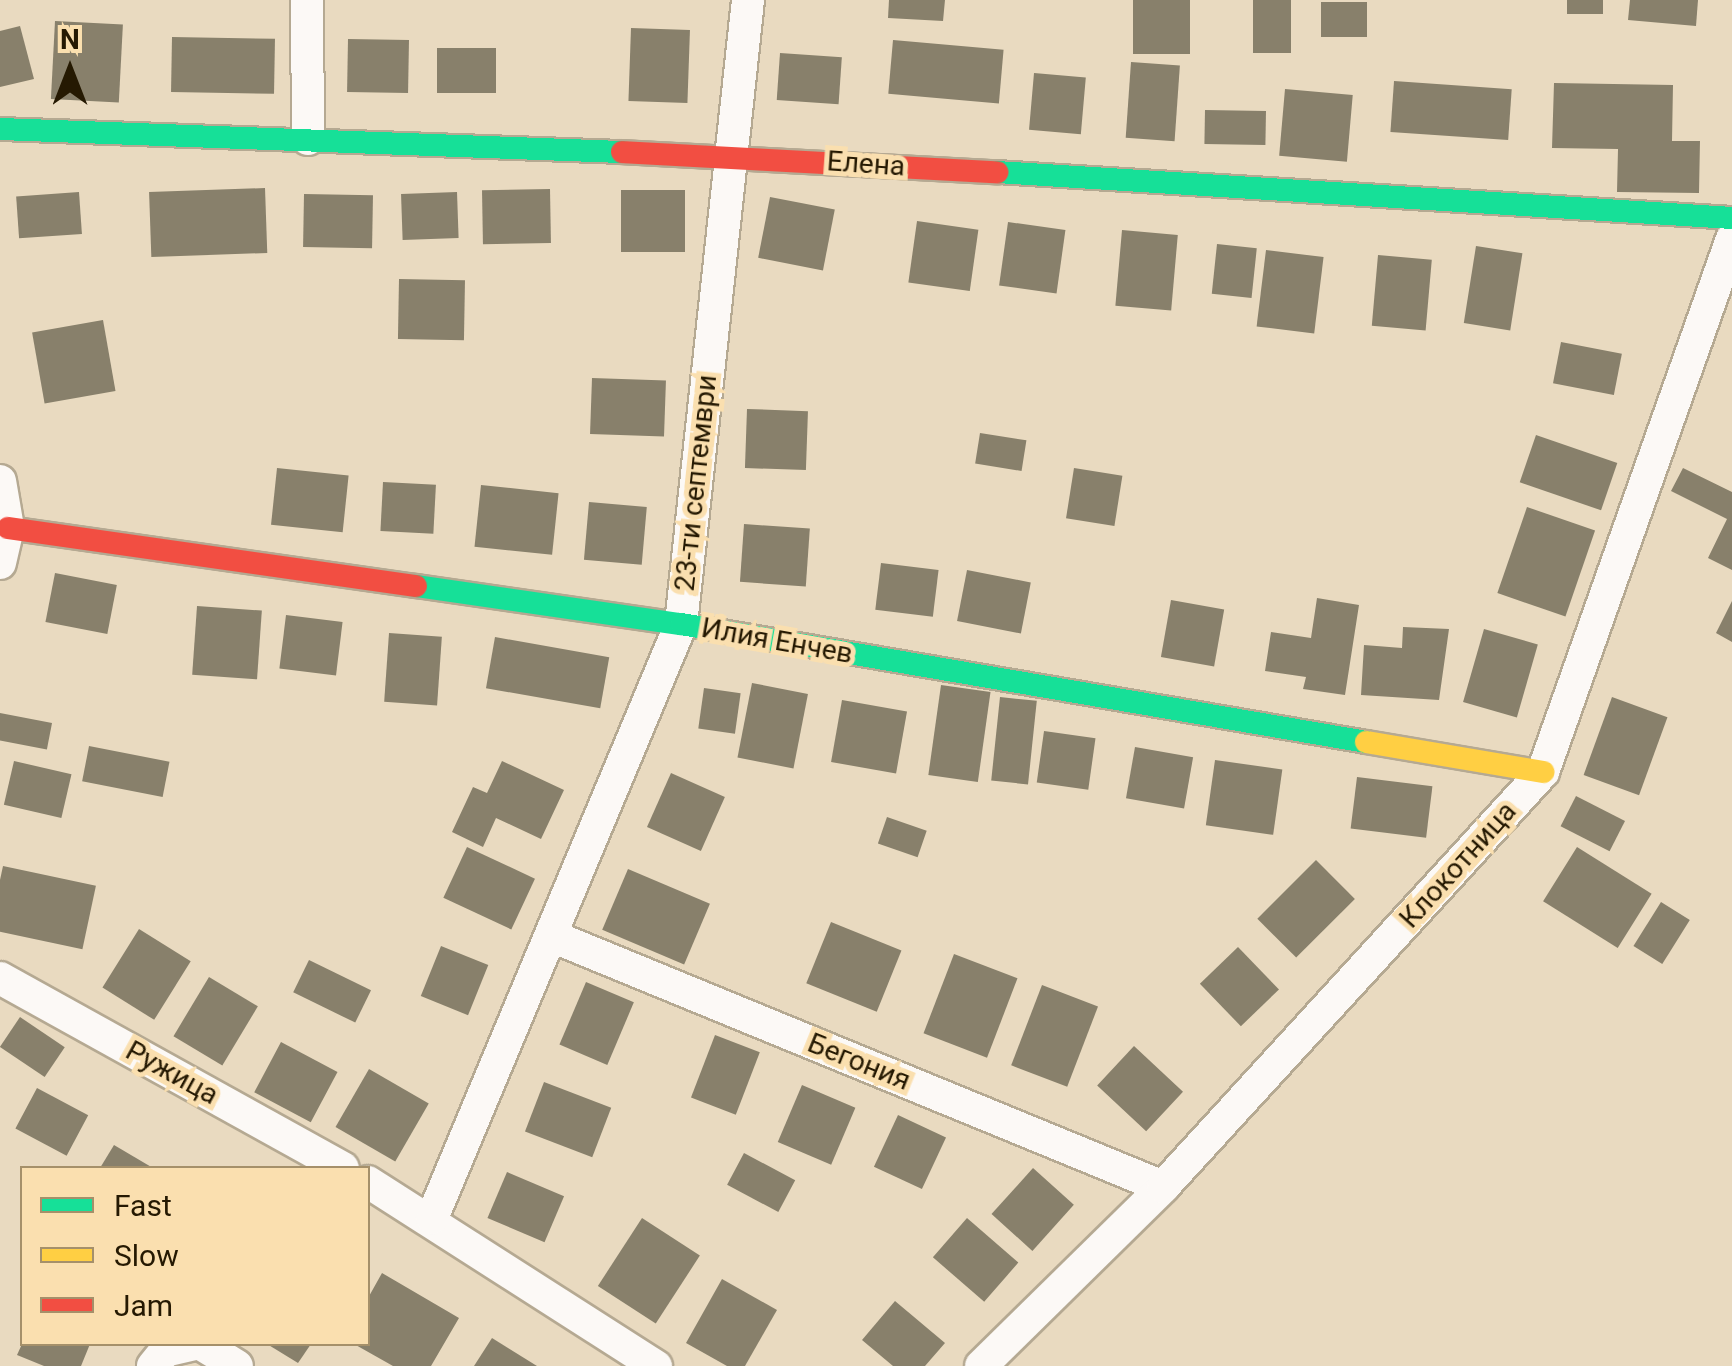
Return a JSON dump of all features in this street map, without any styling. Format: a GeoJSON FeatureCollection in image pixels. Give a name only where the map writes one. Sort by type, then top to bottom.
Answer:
{"type":"FeatureCollection","features":[{"type":"Feature","properties":{"kind":"street"},"geometry":{"type":"LineString","coordinates":[[308,0],[308,139]]}},
{"type":"Feature","properties":{"kind":"street","name":"23-ти септември"},"geometry":{"type":"LineString","coordinates":[[432,1218],[554,937],[681,624],[748,0]]}},
{"type":"Feature","properties":{"kind":"street","name":"Елена"},"geometry":{"type":"LineString","coordinates":[[0,129],[731,156],[1732,218]]}},
{"type":"Feature","properties":{"kind":"street","name":"Клокотница"},"geometry":{"type":"LineString","coordinates":[[981,1366],[1163,1186],[1542,772],[1732,239]]}},
{"type":"Feature","properties":{"kind":"street"},"geometry":{"type":"LineString","coordinates":[[0,481],[8,528],[0,563]]}},
{"type":"Feature","properties":{"kind":"street","name":"Илия Енчев"},"geometry":{"type":"LineString","coordinates":[[8,528],[681,624],[1542,772]]}},
{"type":"Feature","properties":{"kind":"street","name":"Бегония"},"geometry":{"type":"LineString","coordinates":[[554,937],[1163,1186]]}},
{"type":"Feature","properties":{"kind":"street","name":"Ружица"},"geometry":{"type":"LineString","coordinates":[[0,978],[339,1166]]}},
{"type":"Feature","properties":{"kind":"street"},"geometry":{"type":"LineString","coordinates":[[370,1183],[432,1218],[656,1366]]}},
{"type":"Feature","properties":{"kind":"street"},"geometry":{"type":"LineString","coordinates":[[153,1366],[164,1350],[187,1346]]}},
{"type":"Feature","properties":{"kind":"street"},"geometry":{"type":"LineString","coordinates":[[202,1346],[237,1366]]}},
{"type":"Feature","properties":{"kind":"building"},"geometry":{"type":"Polygon","coordinates":[[[889,0],[945,0],[943,21],[888,18],[889,0]]]}},
{"type":"Feature","properties":{"kind":"building"},"geometry":{"type":"Polygon","coordinates":[[[1133,0],[1190,0],[1190,54],[1133,54],[1133,0]]]}},
{"type":"Feature","properties":{"kind":"building"},"geometry":{"type":"Polygon","coordinates":[[[1253,0],[1291,0],[1291,53],[1253,53],[1253,0]]]}},
{"type":"Feature","properties":{"kind":"building"},"geometry":{"type":"Polygon","coordinates":[[[1567,0],[1603,0],[1603,14],[1567,14],[1567,0]]]}},
{"type":"Feature","properties":{"kind":"building"},"geometry":{"type":"Polygon","coordinates":[[[1630,0],[1698,0],[1696,26],[1628,20],[1630,0]]]}},
{"type":"Feature","properties":{"kind":"building"},"geometry":{"type":"Polygon","coordinates":[[[1321,2],[1367,2],[1367,37],[1321,37],[1321,2]]]}},
{"type":"Feature","properties":{"kind":"building"},"geometry":{"type":"Polygon","coordinates":[[[55,21],[123,25],[119,102],[51,99],[55,21]]]}},
{"type":"Feature","properties":{"kind":"building"},"geometry":{"type":"Polygon","coordinates":[[[20,26],[34,79],[0,87],[0,31],[20,26]]]}},
{"type":"Feature","properties":{"kind":"building"},"geometry":{"type":"Polygon","coordinates":[[[631,28],[690,30],[687,103],[628,101],[631,28]]]}},
{"type":"Feature","properties":{"kind":"building"},"geometry":{"type":"Polygon","coordinates":[[[172,37],[275,39],[274,94],[171,92],[172,37]]]}},
{"type":"Feature","properties":{"kind":"building"},"geometry":{"type":"Polygon","coordinates":[[[348,39],[409,40],[408,93],[347,92],[348,39]]]}},
{"type":"Feature","properties":{"kind":"building"},"geometry":{"type":"Polygon","coordinates":[[[893,40],[1004,50],[999,103],[888,94],[893,40]]]}},
{"type":"Feature","properties":{"kind":"building"},"geometry":{"type":"Polygon","coordinates":[[[437,48],[496,48],[496,93],[437,93],[437,48]]]}},
{"type":"Feature","properties":{"kind":"building"},"geometry":{"type":"Polygon","coordinates":[[[780,53],[842,57],[839,104],[777,100],[780,53]]]}},
{"type":"Feature","properties":{"kind":"building"},"geometry":{"type":"Polygon","coordinates":[[[1131,62],[1180,65],[1175,141],[1126,138],[1131,62]]]}},
{"type":"Feature","properties":{"kind":"building"},"geometry":{"type":"Polygon","coordinates":[[[1034,73],[1086,78],[1081,134],[1029,130],[1034,73]]]}},
{"type":"Feature","properties":{"kind":"building"},"geometry":{"type":"Polygon","coordinates":[[[1394,81],[1512,89],[1508,140],[1390,132],[1394,81]]]}},
{"type":"Feature","properties":{"kind":"building"},"geometry":{"type":"Polygon","coordinates":[[[1554,83],[1673,85],[1672,141],[1700,141],[1699,193],[1617,192],[1618,149],[1552,148],[1554,83]]]}},
{"type":"Feature","properties":{"kind":"building"},"geometry":{"type":"Polygon","coordinates":[[[1285,89],[1353,95],[1347,162],[1279,156],[1285,89]]]}},
{"type":"Feature","properties":{"kind":"building"},"geometry":{"type":"Polygon","coordinates":[[[1205,110],[1266,111],[1265,145],[1204,144],[1205,110]]]}},
{"type":"Feature","properties":{"kind":"building"},"geometry":{"type":"Polygon","coordinates":[[[265,188],[267,253],[151,257],[149,192],[265,188]]]}},
{"type":"Feature","properties":{"kind":"building"},"geometry":{"type":"Polygon","coordinates":[[[550,189],[551,243],[483,244],[482,190],[550,189]]]}},
{"type":"Feature","properties":{"kind":"building"},"geometry":{"type":"Polygon","coordinates":[[[621,190],[685,190],[685,252],[621,252],[621,190]]]}},
{"type":"Feature","properties":{"kind":"building"},"geometry":{"type":"Polygon","coordinates":[[[79,192],[82,234],[19,238],[16,196],[79,192]]]}},
{"type":"Feature","properties":{"kind":"building"},"geometry":{"type":"Polygon","coordinates":[[[457,192],[459,238],[403,240],[401,194],[457,192]]]}},
{"type":"Feature","properties":{"kind":"building"},"geometry":{"type":"Polygon","coordinates":[[[304,194],[373,195],[372,248],[303,247],[304,194]]]}},
{"type":"Feature","properties":{"kind":"building"},"geometry":{"type":"Polygon","coordinates":[[[770,197],[835,210],[823,270],[758,258],[770,197]]]}},
{"type":"Feature","properties":{"kind":"building"},"geometry":{"type":"Polygon","coordinates":[[[917,221],[978,230],[970,291],[908,282],[917,221]]]}},
{"type":"Feature","properties":{"kind":"building"},"geometry":{"type":"Polygon","coordinates":[[[1008,222],[1065,230],[1057,293],[999,285],[1008,222]]]}},
{"type":"Feature","properties":{"kind":"building"},"geometry":{"type":"Polygon","coordinates":[[[1122,230],[1178,235],[1171,311],[1115,306],[1122,230]]]}},
{"type":"Feature","properties":{"kind":"building"},"geometry":{"type":"Polygon","coordinates":[[[1217,244],[1257,248],[1252,298],[1212,294],[1217,244]]]}},
{"type":"Feature","properties":{"kind":"building"},"geometry":{"type":"Polygon","coordinates":[[[1476,246],[1522,253],[1510,330],[1464,323],[1476,246]]]}},
{"type":"Feature","properties":{"kind":"building"},"geometry":{"type":"Polygon","coordinates":[[[1266,250],[1324,257],[1314,333],[1257,326],[1266,250]]]}},
{"type":"Feature","properties":{"kind":"building"},"geometry":{"type":"Polygon","coordinates":[[[1378,255],[1432,260],[1426,330],[1372,326],[1378,255]]]}},
{"type":"Feature","properties":{"kind":"building"},"geometry":{"type":"Polygon","coordinates":[[[399,279],[465,280],[464,340],[398,339],[399,279]]]}},
{"type":"Feature","properties":{"kind":"building"},"geometry":{"type":"Polygon","coordinates":[[[103,320],[116,391],[45,403],[32,333],[103,320]]]}},
{"type":"Feature","properties":{"kind":"building"},"geometry":{"type":"Polygon","coordinates":[[[1561,342],[1622,354],[1614,395],[1553,383],[1561,342]]]}},
{"type":"Feature","properties":{"kind":"building"},"geometry":{"type":"Polygon","coordinates":[[[592,378],[666,381],[664,437],[590,434],[592,378]]]}},
{"type":"Feature","properties":{"kind":"building"},"geometry":{"type":"Polygon","coordinates":[[[747,409],[808,411],[806,470],[745,468],[747,409]]]}},
{"type":"Feature","properties":{"kind":"building"},"geometry":{"type":"Polygon","coordinates":[[[980,433],[1026,440],[1022,471],[975,464],[980,433]]]}},
{"type":"Feature","properties":{"kind":"building"},"geometry":{"type":"Polygon","coordinates":[[[1536,435],[1617,463],[1601,510],[1520,482],[1536,435]]]}},
{"type":"Feature","properties":{"kind":"building"},"geometry":{"type":"Polygon","coordinates":[[[277,468],[349,476],[343,532],[271,525],[277,468]]]}},
{"type":"Feature","properties":{"kind":"building"},"geometry":{"type":"Polygon","coordinates":[[[1074,468],[1122,476],[1114,526],[1066,518],[1074,468]]]}},
{"type":"Feature","properties":{"kind":"building"},"geometry":{"type":"Polygon","coordinates":[[[1683,468],[1732,492],[1732,570],[1708,558],[1727,519],[1671,491],[1683,468]]]}},
{"type":"Feature","properties":{"kind":"building"},"geometry":{"type":"Polygon","coordinates":[[[383,482],[436,485],[433,534],[380,531],[383,482]]]}},
{"type":"Feature","properties":{"kind":"building"},"geometry":{"type":"Polygon","coordinates":[[[481,485],[559,493],[552,555],[475,547],[481,485]]]}},
{"type":"Feature","properties":{"kind":"building"},"geometry":{"type":"Polygon","coordinates":[[[589,502],[647,507],[642,565],[584,560],[589,502]]]}},
{"type":"Feature","properties":{"kind":"building"},"geometry":{"type":"Polygon","coordinates":[[[1527,507],[1595,530],[1565,616],[1497,593],[1527,507]]]}},
{"type":"Feature","properties":{"kind":"building"},"geometry":{"type":"Polygon","coordinates":[[[744,524],[810,529],[806,586],[740,582],[744,524]]]}},
{"type":"Feature","properties":{"kind":"building"},"geometry":{"type":"Polygon","coordinates":[[[881,563],[939,570],[933,617],[875,610],[881,563]]]}},
{"type":"Feature","properties":{"kind":"building"},"geometry":{"type":"Polygon","coordinates":[[[967,570],[1031,582],[1021,633],[957,621],[967,570]]]}},
{"type":"Feature","properties":{"kind":"building"},"geometry":{"type":"Polygon","coordinates":[[[55,573],[117,585],[107,634],[45,622],[55,573]]]}},
{"type":"Feature","properties":{"kind":"building"},"geometry":{"type":"Polygon","coordinates":[[[1317,598],[1359,605],[1345,695],[1303,689],[1306,677],[1265,671],[1271,632],[1311,638],[1317,598]]]}},
{"type":"Feature","properties":{"kind":"building"},"geometry":{"type":"Polygon","coordinates":[[[1171,600],[1224,609],[1214,666],[1161,657],[1171,600]]]}},
{"type":"Feature","properties":{"kind":"building"},"geometry":{"type":"Polygon","coordinates":[[[1732,601],[1732,642],[1716,633],[1732,601]]]}},
{"type":"Feature","properties":{"kind":"building"},"geometry":{"type":"Polygon","coordinates":[[[197,606],[262,611],[257,679],[192,675],[197,606]]]}},
{"type":"Feature","properties":{"kind":"building"},"geometry":{"type":"Polygon","coordinates":[[[286,615],[343,622],[336,676],[279,669],[286,615]]]}},
{"type":"Feature","properties":{"kind":"building"},"geometry":{"type":"Polygon","coordinates":[[[1403,627],[1449,629],[1439,700],[1361,695],[1364,645],[1402,648],[1403,627]]]}},
{"type":"Feature","properties":{"kind":"building"},"geometry":{"type":"Polygon","coordinates":[[[1484,629],[1538,644],[1517,717],[1463,702],[1484,629]]]}},
{"type":"Feature","properties":{"kind":"building"},"geometry":{"type":"Polygon","coordinates":[[[389,633],[442,637],[437,706],[384,702],[389,633]]]}},
{"type":"Feature","properties":{"kind":"building"},"geometry":{"type":"Polygon","coordinates":[[[495,637],[609,657],[600,708],[486,688],[495,637]]]}},
{"type":"Feature","properties":{"kind":"building"},"geometry":{"type":"Polygon","coordinates":[[[752,683],[808,694],[793,768],[737,758],[752,683]]]}},
{"type":"Feature","properties":{"kind":"building"},"geometry":{"type":"Polygon","coordinates":[[[941,685],[991,692],[978,782],[928,775],[941,685]]]}},
{"type":"Feature","properties":{"kind":"building"},"geometry":{"type":"Polygon","coordinates":[[[704,688],[741,693],[735,734],[698,729],[704,688]]]}},
{"type":"Feature","properties":{"kind":"building"},"geometry":{"type":"Polygon","coordinates":[[[1000,697],[1037,701],[1028,784],[991,781],[1000,697]]]}},
{"type":"Feature","properties":{"kind":"building"},"geometry":{"type":"Polygon","coordinates":[[[1612,697],[1667,717],[1639,795],[1584,775],[1612,697]]]}},
{"type":"Feature","properties":{"kind":"building"},"geometry":{"type":"Polygon","coordinates":[[[842,700],[907,711],[896,774],[831,762],[842,700]]]}},
{"type":"Feature","properties":{"kind":"building"},"geometry":{"type":"Polygon","coordinates":[[[0,713],[52,723],[47,750],[0,741],[0,713]]]}},
{"type":"Feature","properties":{"kind":"building"},"geometry":{"type":"Polygon","coordinates":[[[1044,731],[1095,738],[1088,790],[1037,782],[1044,731]]]}},
{"type":"Feature","properties":{"kind":"building"},"geometry":{"type":"Polygon","coordinates":[[[89,746],[169,762],[163,797],[82,781],[89,746]]]}},
{"type":"Feature","properties":{"kind":"building"},"geometry":{"type":"Polygon","coordinates":[[[1135,747],[1193,757],[1184,808],[1126,798],[1135,747]]]}},
{"type":"Feature","properties":{"kind":"building"},"geometry":{"type":"Polygon","coordinates":[[[1215,760],[1282,769],[1273,835],[1206,825],[1215,760]]]}},
{"type":"Feature","properties":{"kind":"building"},"geometry":{"type":"Polygon","coordinates":[[[14,761],[71,774],[61,818],[4,805],[14,761]]]}},
{"type":"Feature","properties":{"kind":"building"},"geometry":{"type":"Polygon","coordinates":[[[502,761],[564,790],[541,839],[496,818],[483,847],[452,832],[473,787],[487,793],[502,761]]]}},
{"type":"Feature","properties":{"kind":"building"},"geometry":{"type":"Polygon","coordinates":[[[671,773],[725,797],[701,851],[647,827],[671,773]]]}},
{"type":"Feature","properties":{"kind":"building"},"geometry":{"type":"Polygon","coordinates":[[[1357,777],[1432,786],[1426,838],[1351,829],[1357,777]]]}},
{"type":"Feature","properties":{"kind":"building"},"geometry":{"type":"Polygon","coordinates":[[[1576,796],[1625,821],[1610,851],[1561,826],[1576,796]]]}},
{"type":"Feature","properties":{"kind":"building"},"geometry":{"type":"Polygon","coordinates":[[[887,817],[927,831],[918,857],[878,843],[887,817]]]}},
{"type":"Feature","properties":{"kind":"building"},"geometry":{"type":"Polygon","coordinates":[[[467,847],[535,879],[511,929],[443,898],[467,847]]]}},
{"type":"Feature","properties":{"kind":"building"},"geometry":{"type":"Polygon","coordinates":[[[1577,847],[1652,894],[1618,948],[1543,901],[1577,847]]]}},
{"type":"Feature","properties":{"kind":"building"},"geometry":{"type":"Polygon","coordinates":[[[1316,860],[1355,899],[1296,958],[1257,919],[1316,860]]]}},
{"type":"Feature","properties":{"kind":"building"},"geometry":{"type":"Polygon","coordinates":[[[3,866],[96,886],[82,949],[0,932],[3,866]]]}},
{"type":"Feature","properties":{"kind":"building"},"geometry":{"type":"Polygon","coordinates":[[[628,869],[710,904],[684,965],[602,930],[628,869]]]}},
{"type":"Feature","properties":{"kind":"building"},"geometry":{"type":"Polygon","coordinates":[[[1661,902],[1690,920],[1662,964],[1633,946],[1661,902]]]}},
{"type":"Feature","properties":{"kind":"building"},"geometry":{"type":"Polygon","coordinates":[[[831,922],[901,950],[877,1012],[806,983],[831,922]]]}},
{"type":"Feature","properties":{"kind":"building"},"geometry":{"type":"Polygon","coordinates":[[[139,929],[191,961],[154,1020],[102,988],[139,929]]]}},
{"type":"Feature","properties":{"kind":"building"},"geometry":{"type":"Polygon","coordinates":[[[441,946],[488,965],[468,1015],[421,996],[441,946]]]}},
{"type":"Feature","properties":{"kind":"building"},"geometry":{"type":"Polygon","coordinates":[[[1238,947],[1279,989],[1241,1026],[1200,984],[1238,947]]]}},
{"type":"Feature","properties":{"kind":"building"},"geometry":{"type":"Polygon","coordinates":[[[954,954],[1017,978],[987,1058],[924,1033],[954,954]]]}},
{"type":"Feature","properties":{"kind":"building"},"geometry":{"type":"Polygon","coordinates":[[[309,960],[371,990],[355,1023],[293,992],[309,960]]]}},
{"type":"Feature","properties":{"kind":"building"},"geometry":{"type":"Polygon","coordinates":[[[209,977],[258,1006],[222,1066],[173,1036],[209,977]]]}},
{"type":"Feature","properties":{"kind":"building"},"geometry":{"type":"Polygon","coordinates":[[[586,982],[634,1002],[607,1065],[559,1045],[586,982]]]}},
{"type":"Feature","properties":{"kind":"building"},"geometry":{"type":"Polygon","coordinates":[[[1042,985],[1098,1007],[1067,1087],[1011,1065],[1042,985]]]}},
{"type":"Feature","properties":{"kind":"building"},"geometry":{"type":"Polygon","coordinates":[[[20,1017],[65,1047],[45,1077],[0,1047],[20,1017]]]}},
{"type":"Feature","properties":{"kind":"building"},"geometry":{"type":"Polygon","coordinates":[[[715,1035],[760,1052],[736,1115],[691,1098],[715,1035]]]}},
{"type":"Feature","properties":{"kind":"building"},"geometry":{"type":"Polygon","coordinates":[[[281,1042],[338,1072],[311,1122],[254,1092],[281,1042]]]}},
{"type":"Feature","properties":{"kind":"building"},"geometry":{"type":"Polygon","coordinates":[[[1134,1046],[1183,1092],[1146,1131],[1097,1085],[1134,1046]]]}},
{"type":"Feature","properties":{"kind":"building"},"geometry":{"type":"Polygon","coordinates":[[[369,1069],[429,1104],[395,1162],[335,1127],[369,1069]]]}},
{"type":"Feature","properties":{"kind":"building"},"geometry":{"type":"Polygon","coordinates":[[[544,1082],[611,1108],[592,1157],[525,1131],[544,1082]]]}},
{"type":"Feature","properties":{"kind":"building"},"geometry":{"type":"Polygon","coordinates":[[[802,1085],[855,1108],[831,1165],[778,1142],[802,1085]]]}},
{"type":"Feature","properties":{"kind":"building"},"geometry":{"type":"Polygon","coordinates":[[[37,1088],[88,1115],[67,1156],[15,1129],[37,1088]]]}},
{"type":"Feature","properties":{"kind":"building"},"geometry":{"type":"Polygon","coordinates":[[[898,1115],[946,1137],[922,1189],[874,1167],[898,1115]]]}},
{"type":"Feature","properties":{"kind":"building"},"geometry":{"type":"Polygon","coordinates":[[[114,1145],[150,1166],[101,1166],[114,1145]]]}},
{"type":"Feature","properties":{"kind":"building"},"geometry":{"type":"Polygon","coordinates":[[[744,1153],[795,1180],[778,1212],[727,1185],[744,1153]]]}},
{"type":"Feature","properties":{"kind":"building"},"geometry":{"type":"Polygon","coordinates":[[[1033,1168],[1074,1205],[1032,1251],[992,1214],[1033,1168]]]}},
{"type":"Feature","properties":{"kind":"building"},"geometry":{"type":"Polygon","coordinates":[[[507,1172],[564,1196],[545,1242],[487,1218],[507,1172]]]}},
{"type":"Feature","properties":{"kind":"building"},"geometry":{"type":"Polygon","coordinates":[[[642,1218],[700,1256],[656,1324],[598,1286],[642,1218]]]}},
{"type":"Feature","properties":{"kind":"building"},"geometry":{"type":"Polygon","coordinates":[[[967,1218],[1018,1263],[984,1302],[933,1257],[967,1218]]]}},
{"type":"Feature","properties":{"kind":"building"},"geometry":{"type":"Polygon","coordinates":[[[382,1273],[459,1318],[431,1366],[393,1366],[358,1346],[370,1346],[370,1294],[382,1273]]]}},
{"type":"Feature","properties":{"kind":"building"},"geometry":{"type":"Polygon","coordinates":[[[722,1279],[777,1310],[745,1366],[727,1366],[686,1343],[722,1279]]]}},
{"type":"Feature","properties":{"kind":"building"},"geometry":{"type":"Polygon","coordinates":[[[895,1301],[945,1343],[925,1366],[893,1366],[862,1340],[895,1301]]]}},
{"type":"Feature","properties":{"kind":"building"},"geometry":{"type":"Polygon","coordinates":[[[492,1338],[537,1366],[474,1366],[492,1338]]]}},
{"type":"Feature","properties":{"kind":"building"},"geometry":{"type":"Polygon","coordinates":[[[21,1346],[89,1346],[81,1366],[44,1366],[17,1355],[21,1346]]]}},
{"type":"Feature","properties":{"kind":"building"},"geometry":{"type":"Polygon","coordinates":[[[270,1346],[310,1346],[298,1363],[270,1346]]]}},
{"type":"Feature","properties":{"kind":"traffic: fast"},"geometry":{"type":"LineString","coordinates":[[0,129],[622,152]]}},
{"type":"Feature","properties":{"kind":"traffic: fast"},"geometry":{"type":"LineString","coordinates":[[997,172],[1732,218]]}},
{"type":"Feature","properties":{"kind":"traffic: fast"},"geometry":{"type":"LineString","coordinates":[[416,586],[681,624],[1366,742]]}},
{"type":"Feature","properties":{"kind":"traffic: slow"},"geometry":{"type":"LineString","coordinates":[[1366,742],[1543,772]]}},
{"type":"Feature","properties":{"kind":"traffic: jam"},"geometry":{"type":"LineString","coordinates":[[622,152],[997,172]]}},
{"type":"Feature","properties":{"kind":"traffic: jam"},"geometry":{"type":"LineString","coordinates":[[8,528],[416,586]]}}]}
